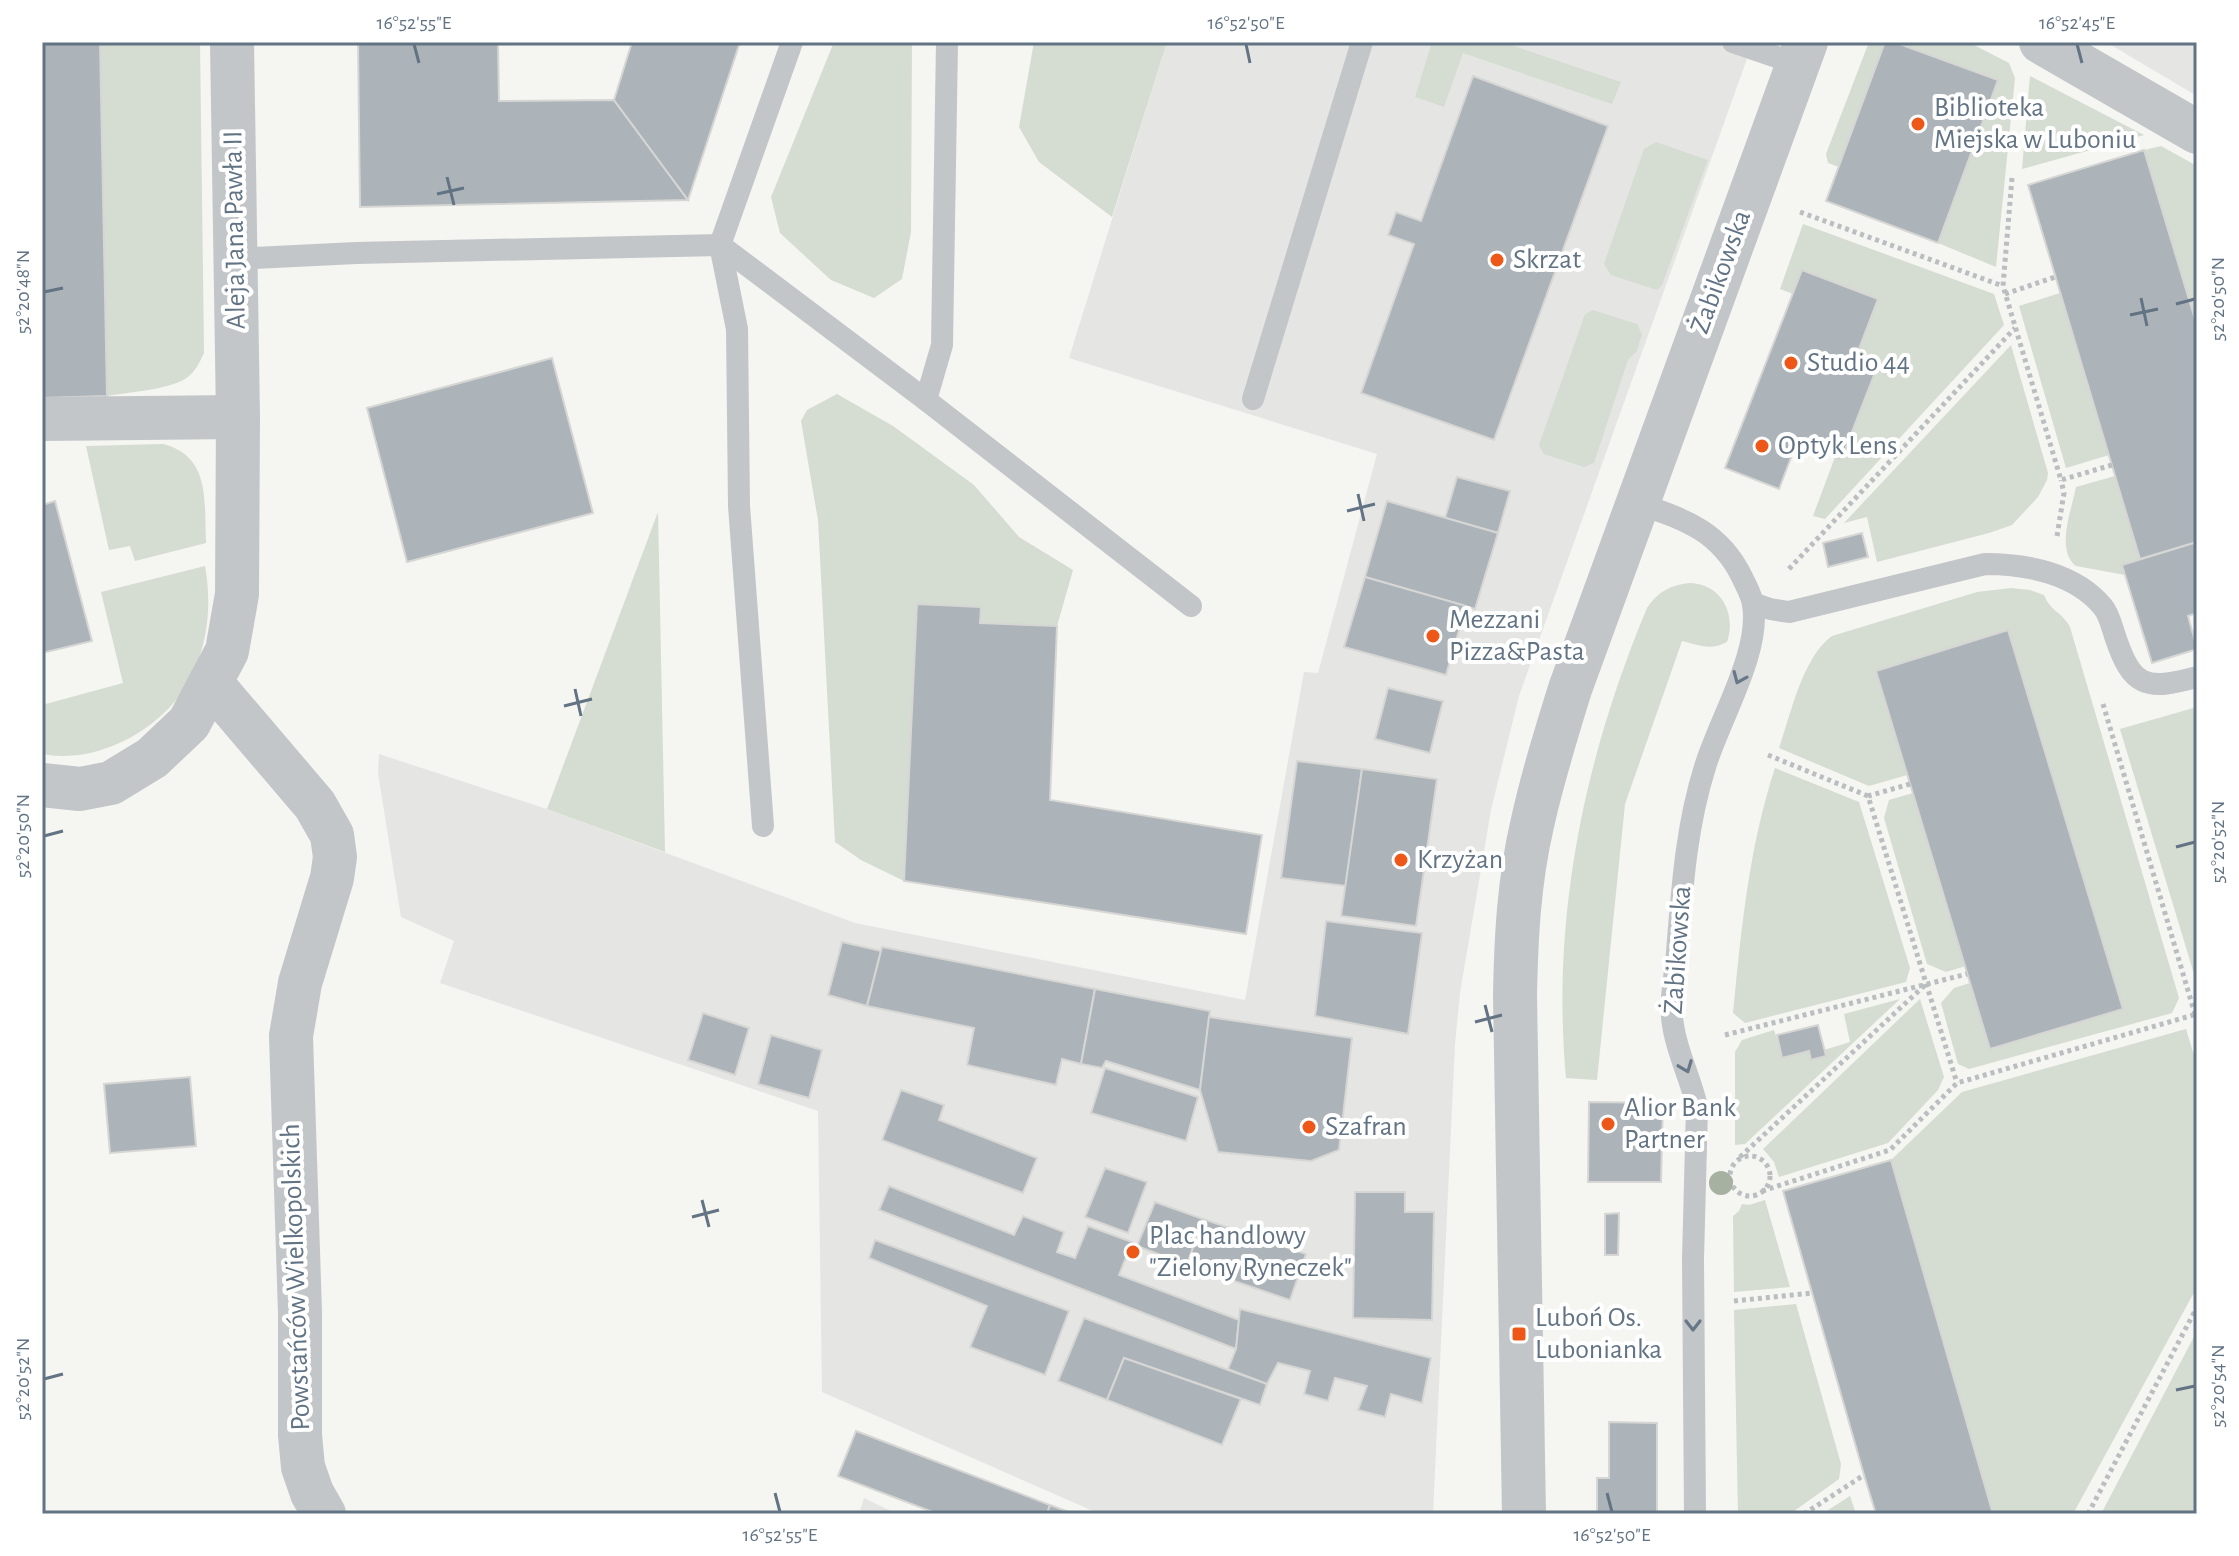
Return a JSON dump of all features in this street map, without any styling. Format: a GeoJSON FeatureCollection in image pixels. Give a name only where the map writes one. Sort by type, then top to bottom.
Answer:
{"type":"FeatureCollection","features":[{"type":"Feature","properties":{"kind":"street","name":"Aleja Jana Pawła II"},"geometry":{"type":"LineString","coordinates":[[42,785],[80,789],[111,783],[152,758],[189,723],[227,651],[237,594],[238,417],[232,42]]}},
{"type":"Feature","properties":{"kind":"street"},"geometry":{"type":"LineString","coordinates":[[2041,42],[2197,132]]}},
{"type":"Feature","properties":{"kind":"street","name":"Żabikowska"},"geometry":{"type":"LineString","coordinates":[[1524,1514],[1519,1334],[1516,933],[1526,857],[1543,777],[1570,689],[1802,53]]}},
{"type":"Feature","properties":{"kind":"street"},"geometry":{"type":"LineString","coordinates":[[42,419],[238,417]]}},
{"type":"Feature","properties":{"kind":"street","name":"Powstańców Wielkopolskich"},"geometry":{"type":"LineString","coordinates":[[211,683],[315,805],[332,835],[335,857],[332,878],[300,983],[291,1036],[300,1313],[300,1435],[303,1467],[324,1514]]}},
{"type":"Feature","properties":{"kind":"lane"},"geometry":{"type":"LineString","coordinates":[[763,826],[739,506],[737,329],[720,245],[792,42]]}},
{"type":"Feature","properties":{"kind":"lane"},"geometry":{"type":"LineString","coordinates":[[926,400],[942,345],[947,42]]}},
{"type":"Feature","properties":{"kind":"lane"},"geometry":{"type":"LineString","coordinates":[[1253,399],[1362,42]]}},
{"type":"Feature","properties":{"kind":"lane"},"geometry":{"type":"LineString","coordinates":[[1733,42],[1802,53]]}},
{"type":"Feature","properties":{"kind":"lane"},"geometry":{"type":"LineString","coordinates":[[236,259],[356,253],[720,245],[1191,606]]}},
{"type":"Feature","properties":{"kind":"lane","name":"Żabikowska"},"geometry":{"type":"LineString","coordinates":[[1637,503],[1686,520],[1723,547],[1736,565],[1753,603],[1754,623],[1745,663],[1721,720],[1695,804],[1684,864],[1673,1001],[1672,1025],[1692,1082],[1697,1107],[1693,1259],[1695,1514]]}},
{"type":"Feature","properties":{"kind":"lane"},"geometry":{"type":"LineString","coordinates":[[1753,603],[1789,612],[1985,564],[2017,564],[2045,571],[2069,582],[2105,609],[2124,664],[2130,673],[2142,681],[2171,684],[2197,677]]}},
{"type":"Feature","properties":{"kind":"path"},"geometry":{"type":"LineString","coordinates":[[2012,178],[2003,286],[2061,480],[2112,465]]}},
{"type":"Feature","properties":{"kind":"path"},"geometry":{"type":"LineString","coordinates":[[1795,210],[2003,286]]}},
{"type":"Feature","properties":{"kind":"path"},"geometry":{"type":"LineString","coordinates":[[2005,294],[2055,277]]}},
{"type":"Feature","properties":{"kind":"path"},"geometry":{"type":"LineString","coordinates":[[1787,572],[2015,327]]}},
{"type":"Feature","properties":{"kind":"path"},"geometry":{"type":"LineString","coordinates":[[1925,985],[1740,1157],[1731,1167],[1733,1187],[1750,1196],[1890,1150],[1957,1083],[2196,1017],[2101,698]]}},
{"type":"Feature","properties":{"kind":"path"},"geometry":{"type":"LineString","coordinates":[[1768,755],[1868,796],[1910,784]]}},
{"type":"Feature","properties":{"kind":"path"},"geometry":{"type":"LineString","coordinates":[[1868,796],[1957,1083]]}},
{"type":"Feature","properties":{"kind":"path"},"geometry":{"type":"LineString","coordinates":[[1725,1035],[1967,974]]}},
{"type":"Feature","properties":{"kind":"path"},"geometry":{"type":"LineString","coordinates":[[1740,1157],[1759,1158],[1768,1167],[1769,1180],[1762,1191]]}},
{"type":"Feature","properties":{"kind":"path"},"geometry":{"type":"LineString","coordinates":[[2088,1514],[2197,1307]]}},
{"type":"Feature","properties":{"kind":"path"},"geometry":{"type":"LineString","coordinates":[[1804,1514],[1864,1475]]}},
{"type":"Feature","properties":{"kind":"shaded area"},"geometry":{"type":"Polygon","coordinates":[[[100,42],[200,42],[204,353],[191,374],[177,383],[107,396],[100,42]]]}},
{"type":"Feature","properties":{"kind":"shaded area"},"geometry":{"type":"Polygon","coordinates":[[[834,42],[912,42],[911,232],[902,279],[874,298],[831,280],[780,233],[771,197],[834,42]]]}},
{"type":"Feature","properties":{"kind":"shaded area"},"geometry":{"type":"Polygon","coordinates":[[[1034,42],[1167,42],[1112,217],[1039,162],[1019,127],[1034,42]]]}},
{"type":"Feature","properties":{"kind":"shaded area"},"geometry":{"type":"Polygon","coordinates":[[[1167,42],[1753,42],[1519,696],[1491,810],[1460,993],[1455,1044],[1433,1514],[1100,1514],[822,1392],[818,1111],[440,983],[454,941],[401,917],[378,773],[379,754],[547,809],[855,923],[1245,1000],[1304,672],[1318,673],[1377,454],[1069,358],[1167,42]]]}},
{"type":"Feature","properties":{"kind":"shaded area"},"geometry":{"type":"Polygon","coordinates":[[[1432,42],[1502,42],[1621,82],[1612,104],[1463,53],[1444,107],[1415,97],[1432,42]]]}},
{"type":"Feature","properties":{"kind":"shaded area"},"geometry":{"type":"Polygon","coordinates":[[[1869,42],[1885,42],[1839,167],[1828,163],[1826,154],[1869,42]]]}},
{"type":"Feature","properties":{"kind":"shaded area"},"geometry":{"type":"Polygon","coordinates":[[[1894,42],[1968,42],[2009,63],[2015,78],[1996,267],[1938,243],[1998,80],[1894,42]]]}},
{"type":"Feature","properties":{"kind":"shaded area"},"geometry":{"type":"Polygon","coordinates":[[[2106,42],[2197,42],[2197,96],[2106,42]]]}},
{"type":"Feature","properties":{"kind":"shaded area"},"geometry":{"type":"Polygon","coordinates":[[[2030,76],[2144,135],[2022,169],[2030,76]]]}},
{"type":"Feature","properties":{"kind":"shaded area"},"geometry":{"type":"Polygon","coordinates":[[[1656,142],[1708,160],[1662,285],[1657,290],[1611,275],[1604,264],[1644,149],[1656,142]]]}},
{"type":"Feature","properties":{"kind":"shaded area"},"geometry":{"type":"Polygon","coordinates":[[[2161,146],[2197,166],[2197,326],[2144,150],[2161,146]]]}},
{"type":"Feature","properties":{"kind":"shaded area"},"geometry":{"type":"Polygon","coordinates":[[[1803,224],[1994,294],[2004,325],[1825,519],[1813,516],[1835,457],[1875,370],[1854,362],[1877,299],[1803,270],[1793,294],[1780,289],[1803,224]]]}},
{"type":"Feature","properties":{"kind":"shaded area"},"geometry":{"type":"Polygon","coordinates":[[[2060,293],[2109,455],[2066,468],[2019,306],[2060,293]]]}},
{"type":"Feature","properties":{"kind":"shaded area"},"geometry":{"type":"Polygon","coordinates":[[[1593,310],[1637,324],[1642,334],[1637,351],[1628,360],[1594,463],[1584,467],[1544,454],[1539,445],[1585,314],[1593,310]]]}},
{"type":"Feature","properties":{"kind":"shaded area"},"geometry":{"type":"Polygon","coordinates":[[[2011,345],[2048,473],[2038,497],[2012,525],[1877,562],[1867,517],[1844,523],[2011,345]]]}},
{"type":"Feature","properties":{"kind":"shaded area"},"geometry":{"type":"Polygon","coordinates":[[[837,394],[893,426],[974,485],[1019,537],[1073,570],[1057,626],[980,623],[980,607],[917,604],[904,881],[861,860],[835,842],[818,520],[801,421],[807,410],[837,394]]]}},
{"type":"Feature","properties":{"kind":"shaded area"},"geometry":{"type":"Polygon","coordinates":[[[163,444],[179,450],[197,470],[204,497],[206,543],[135,561],[130,546],[109,550],[86,446],[163,444]]]}},
{"type":"Feature","properties":{"kind":"shaded area"},"geometry":{"type":"Polygon","coordinates":[[[2115,476],[2140,559],[2123,565],[2125,575],[2076,566],[2067,550],[2067,529],[2076,487],[2115,476]]]}},
{"type":"Feature","properties":{"kind":"shaded area"},"geometry":{"type":"Polygon","coordinates":[[[658,512],[665,852],[547,809],[658,512]]]}},
{"type":"Feature","properties":{"kind":"shaded area"},"geometry":{"type":"Polygon","coordinates":[[[205,566],[208,603],[204,640],[187,685],[172,704],[155,721],[112,746],[65,756],[42,754],[42,705],[123,683],[101,592],[205,566]]]}},
{"type":"Feature","properties":{"kind":"shaded area"},"geometry":{"type":"Polygon","coordinates":[[[1689,583],[1700,584],[1717,594],[1728,611],[1730,631],[1727,642],[1721,645],[1710,647],[1682,641],[1625,804],[1597,1080],[1566,1078],[1564,957],[1569,897],[1590,779],[1625,664],[1647,608],[1665,590],[1689,583]]]}},
{"type":"Feature","properties":{"kind":"shaded area"},"geometry":{"type":"Polygon","coordinates":[[[2011,588],[2044,595],[2070,627],[2179,998],[2172,1013],[1969,1069],[1958,1064],[1941,1003],[1954,988],[1970,983],[1991,1049],[2123,1009],[1876,671],[1907,775],[1869,786],[1779,748],[1805,672],[1832,636],[1977,592],[2011,588]]]}},
{"type":"Feature","properties":{"kind":"shaded area"},"geometry":{"type":"Polygon","coordinates":[[[2197,707],[2197,984],[2120,729],[2197,707]]]}},
{"type":"Feature","properties":{"kind":"shaded area"},"geometry":{"type":"Polygon","coordinates":[[[1775,768],[1859,802],[1910,968],[1906,982],[1745,1023],[1733,1013],[1739,951],[1752,858],[1775,768]]]}},
{"type":"Feature","properties":{"kind":"shaded area"},"geometry":{"type":"Polygon","coordinates":[[[1913,793],[1966,966],[1946,972],[1927,964],[1884,818],[1889,800],[1913,793]]]}},
{"type":"Feature","properties":{"kind":"shaded area"},"geometry":{"type":"Polygon","coordinates":[[[1900,999],[1745,1144],[1735,1145],[1735,1052],[1742,1040],[1774,1030],[1783,1058],[1809,1051],[1811,1059],[1824,1050],[1850,1042],[1844,1014],[1900,999]]]}},
{"type":"Feature","properties":{"kind":"shaded area"},"geometry":{"type":"Polygon","coordinates":[[[1920,999],[1944,1077],[1938,1090],[1888,1143],[1779,1177],[1774,1162],[1763,1149],[1920,999]]]}},
{"type":"Feature","properties":{"kind":"shaded area"},"geometry":{"type":"Polygon","coordinates":[[[2186,1029],[2197,1065],[2197,1287],[2073,1514],[1993,1514],[1891,1160],[1962,1092],[2186,1029]]]}},
{"type":"Feature","properties":{"kind":"shaded area"},"geometry":{"type":"Polygon","coordinates":[[[1765,1200],[1790,1287],[1734,1292],[1733,1216],[1742,1204],[1765,1200]]]}},
{"type":"Feature","properties":{"kind":"shaded area"},"geometry":{"type":"Polygon","coordinates":[[[1796,1304],[1841,1464],[1839,1479],[1790,1514],[1738,1514],[1734,1310],[1796,1304]]]}},
{"type":"Feature","properties":{"kind":"shaded area"},"geometry":{"type":"Polygon","coordinates":[[[2197,1331],[2197,1514],[2101,1514],[2197,1331]]]}},
{"type":"Feature","properties":{"kind":"shaded area"},"geometry":{"type":"Polygon","coordinates":[[[1850,1496],[1856,1514],[1822,1514],[1850,1496]]]}},
{"type":"Feature","properties":{"kind":"shaded area"},"geometry":{"type":"Polygon","coordinates":[[[864,1498],[897,1514],[859,1514],[864,1498]]]}},
{"type":"Feature","properties":{"kind":"building"},"geometry":{"type":"Polygon","coordinates":[[[42,42],[100,42],[107,396],[42,398],[42,42]]]}},
{"type":"Feature","properties":{"kind":"building"},"geometry":{"type":"Polygon","coordinates":[[[358,42],[498,42],[499,101],[614,100],[688,200],[360,207],[358,42]]]}},
{"type":"Feature","properties":{"kind":"building"},"geometry":{"type":"Polygon","coordinates":[[[632,42],[740,42],[688,200],[614,100],[632,42]]]}},
{"type":"Feature","properties":{"kind":"building","name":"Biblioteka Miejska w Luboniu"},"geometry":{"type":"Polygon","coordinates":[[[1885,42],[1894,42],[1998,80],[1938,243],[1826,201],[1885,42]]]}},
{"type":"Feature","properties":{"kind":"building"},"geometry":{"type":"Polygon","coordinates":[[[1473,76],[1608,126],[1494,440],[1361,393],[1414,244],[1388,235],[1396,212],[1421,221],[1473,76]]]}},
{"type":"Feature","properties":{"kind":"building"},"geometry":{"type":"Polygon","coordinates":[[[2144,150],[2197,326],[2197,542],[2140,559],[2028,185],[2144,150]]]}},
{"type":"Feature","properties":{"kind":"building"},"geometry":{"type":"Polygon","coordinates":[[[1802,270],[1878,299],[1854,362],[1876,370],[1841,460],[1797,442],[1779,489],[1725,468],[1802,270]]]}},
{"type":"Feature","properties":{"kind":"building"},"geometry":{"type":"Polygon","coordinates":[[[552,358],[593,513],[407,562],[367,408],[552,358]]]}},
{"type":"Feature","properties":{"kind":"building"},"geometry":{"type":"Polygon","coordinates":[[[1457,477],[1510,491],[1498,533],[1445,518],[1457,477]]]}},
{"type":"Feature","properties":{"kind":"building"},"geometry":{"type":"Polygon","coordinates":[[[55,501],[92,641],[42,653],[42,505],[55,501]]]}},
{"type":"Feature","properties":{"kind":"building"},"geometry":{"type":"Polygon","coordinates":[[[1387,501],[1498,533],[1475,609],[1365,577],[1387,501]]]}},
{"type":"Feature","properties":{"kind":"building"},"geometry":{"type":"Polygon","coordinates":[[[1862,533],[1868,557],[1828,567],[1823,543],[1862,533]]]}},
{"type":"Feature","properties":{"kind":"building"},"geometry":{"type":"Polygon","coordinates":[[[2197,542],[2197,613],[2188,616],[2197,649],[2152,663],[2122,565],[2197,542]]]}},
{"type":"Feature","properties":{"kind":"building"},"geometry":{"type":"Polygon","coordinates":[[[1365,577],[1466,606],[1446,675],[1344,647],[1365,577]]]}},
{"type":"Feature","properties":{"kind":"building"},"geometry":{"type":"Polygon","coordinates":[[[917,604],[981,607],[980,623],[1057,626],[1050,800],[1262,835],[1246,934],[904,881],[917,604]]]}},
{"type":"Feature","properties":{"kind":"building"},"geometry":{"type":"Polygon","coordinates":[[[2008,630],[2123,1009],[1990,1049],[1876,671],[2008,630]]]}},
{"type":"Feature","properties":{"kind":"building"},"geometry":{"type":"Polygon","coordinates":[[[1388,688],[1443,701],[1430,753],[1375,739],[1388,688]]]}},
{"type":"Feature","properties":{"kind":"building"},"geometry":{"type":"Polygon","coordinates":[[[1297,761],[1362,769],[1346,886],[1281,878],[1297,761]]]}},
{"type":"Feature","properties":{"kind":"building"},"geometry":{"type":"Polygon","coordinates":[[[1362,769],[1437,779],[1416,926],[1341,916],[1362,769]]]}},
{"type":"Feature","properties":{"kind":"building"},"geometry":{"type":"Polygon","coordinates":[[[1326,921],[1422,933],[1408,1034],[1315,1016],[1326,921]]]}},
{"type":"Feature","properties":{"kind":"building"},"geometry":{"type":"Polygon","coordinates":[[[842,942],[881,951],[867,1006],[828,995],[842,942]]]}},
{"type":"Feature","properties":{"kind":"building"},"geometry":{"type":"Polygon","coordinates":[[[882,947],[1095,989],[1081,1064],[1062,1059],[1056,1085],[967,1065],[974,1028],[867,1006],[882,947]]]}},
{"type":"Feature","properties":{"kind":"building"},"geometry":{"type":"Polygon","coordinates":[[[1095,989],[1210,1011],[1200,1090],[1106,1061],[1102,1068],[1081,1064],[1095,989]]]}},
{"type":"Feature","properties":{"kind":"building"},"geometry":{"type":"Polygon","coordinates":[[[703,1013],[749,1028],[735,1075],[688,1060],[703,1013]]]}},
{"type":"Feature","properties":{"kind":"building"},"geometry":{"type":"Polygon","coordinates":[[[1209,1017],[1352,1038],[1339,1150],[1311,1161],[1218,1152],[1200,1090],[1209,1017]]]}},
{"type":"Feature","properties":{"kind":"building"},"geometry":{"type":"Polygon","coordinates":[[[1818,1025],[1826,1056],[1811,1060],[1809,1051],[1782,1058],[1777,1035],[1818,1025]]]}},
{"type":"Feature","properties":{"kind":"building"},"geometry":{"type":"Polygon","coordinates":[[[771,1035],[822,1050],[809,1098],[758,1084],[771,1035]]]}},
{"type":"Feature","properties":{"kind":"building"},"geometry":{"type":"Polygon","coordinates":[[[1105,1068],[1198,1097],[1186,1141],[1091,1113],[1105,1068]]]}},
{"type":"Feature","properties":{"kind":"building"},"geometry":{"type":"Polygon","coordinates":[[[190,1077],[196,1146],[110,1153],[104,1084],[190,1077]]]}},
{"type":"Feature","properties":{"kind":"building"},"geometry":{"type":"Polygon","coordinates":[[[901,1090],[944,1105],[939,1120],[1037,1158],[1023,1193],[882,1140],[901,1090]]]}},
{"type":"Feature","properties":{"kind":"building"},"geometry":{"type":"Polygon","coordinates":[[[1589,1102],[1663,1103],[1661,1182],[1588,1182],[1589,1102]]]}},
{"type":"Feature","properties":{"kind":"building"},"geometry":{"type":"Polygon","coordinates":[[[1891,1160],[1993,1514],[1876,1514],[1864,1475],[1783,1191],[1891,1160]]]}},
{"type":"Feature","properties":{"kind":"building"},"geometry":{"type":"Polygon","coordinates":[[[1105,1168],[1147,1182],[1128,1233],[1085,1217],[1105,1168]]]}},
{"type":"Feature","properties":{"kind":"building"},"geometry":{"type":"Polygon","coordinates":[[[889,1186],[1014,1235],[1023,1216],[1064,1232],[1057,1252],[1075,1258],[1088,1226],[1132,1242],[1119,1275],[1239,1320],[1236,1349],[879,1210],[889,1186]]]}},
{"type":"Feature","properties":{"kind":"building"},"geometry":{"type":"Polygon","coordinates":[[[1355,1192],[1405,1192],[1405,1212],[1434,1212],[1432,1320],[1353,1318],[1355,1192]]]}},
{"type":"Feature","properties":{"kind":"building"},"geometry":{"type":"Polygon","coordinates":[[[1155,1202],[1203,1219],[1187,1265],[1137,1246],[1155,1202]]]}},
{"type":"Feature","properties":{"kind":"building"},"geometry":{"type":"Polygon","coordinates":[[[1619,1213],[1618,1255],[1605,1255],[1605,1214],[1619,1213]]]}},
{"type":"Feature","properties":{"kind":"building"},"geometry":{"type":"Polygon","coordinates":[[[1203,1219],[1306,1254],[1290,1300],[1187,1265],[1203,1219]]]}},
{"type":"Feature","properties":{"kind":"building"},"geometry":{"type":"Polygon","coordinates":[[[875,1240],[1069,1311],[1045,1375],[970,1347],[987,1306],[869,1258],[875,1240]]]}},
{"type":"Feature","properties":{"kind":"building"},"geometry":{"type":"Polygon","coordinates":[[[1240,1309],[1431,1358],[1422,1403],[1391,1394],[1385,1417],[1358,1410],[1367,1386],[1335,1378],[1328,1401],[1304,1394],[1310,1371],[1278,1363],[1267,1384],[1228,1369],[1236,1349],[1240,1309]]]}},
{"type":"Feature","properties":{"kind":"building"},"geometry":{"type":"Polygon","coordinates":[[[1084,1318],[1267,1384],[1260,1405],[1124,1358],[1107,1400],[1058,1381],[1084,1318]]]}},
{"type":"Feature","properties":{"kind":"building"},"geometry":{"type":"Polygon","coordinates":[[[1124,1358],[1241,1399],[1222,1445],[1107,1400],[1124,1358]]]}},
{"type":"Feature","properties":{"kind":"building"},"geometry":{"type":"Polygon","coordinates":[[[1609,1422],[1657,1423],[1657,1514],[1597,1514],[1597,1478],[1609,1478],[1609,1422]]]}},
{"type":"Feature","properties":{"kind":"building"},"geometry":{"type":"Polygon","coordinates":[[[856,1431],[1050,1505],[1047,1514],[938,1514],[838,1476],[856,1431]]]}},
{"type":"Feature","properties":{"kind":"building"},"geometry":{"type":"Polygon","coordinates":[[[1050,1505],[1074,1514],[1047,1514],[1050,1505]]]}},
{"type":"Feature","properties":{"kind":"place","name":"Biblioteka Miejska w Luboniu"},"geometry":{"type":"Point","coordinates":[1918,124]}},
{"type":"Feature","properties":{"kind":"place","name":"Skrzat"},"geometry":{"type":"Point","coordinates":[1497,260]}},
{"type":"Feature","properties":{"kind":"place","name":"Studio 44"},"geometry":{"type":"Point","coordinates":[1791,363]}},
{"type":"Feature","properties":{"kind":"place","name":"Optyk Lens"},"geometry":{"type":"Point","coordinates":[1762,446]}},
{"type":"Feature","properties":{"kind":"place","name":"Mezzani Pizza&Pasta"},"geometry":{"type":"Point","coordinates":[1433,636]}},
{"type":"Feature","properties":{"kind":"place","name":"Krzyżan"},"geometry":{"type":"Point","coordinates":[1401,860]}},
{"type":"Feature","properties":{"kind":"place","name":"Alior Bank Partner"},"geometry":{"type":"Point","coordinates":[1608,1124]}},
{"type":"Feature","properties":{"kind":"place","name":"Szafran"},"geometry":{"type":"Point","coordinates":[1309,1127]}},
{"type":"Feature","properties":{"kind":"place","name":"Plac handlowy \"Zielony Ryneczek\""},"geometry":{"type":"Point","coordinates":[1133,1252]}},
{"type":"Feature","properties":{"kind":"place","name":"Luboń Os. Lubonianka"},"geometry":{"type":"Point","coordinates":[1519,1334]}}]}
